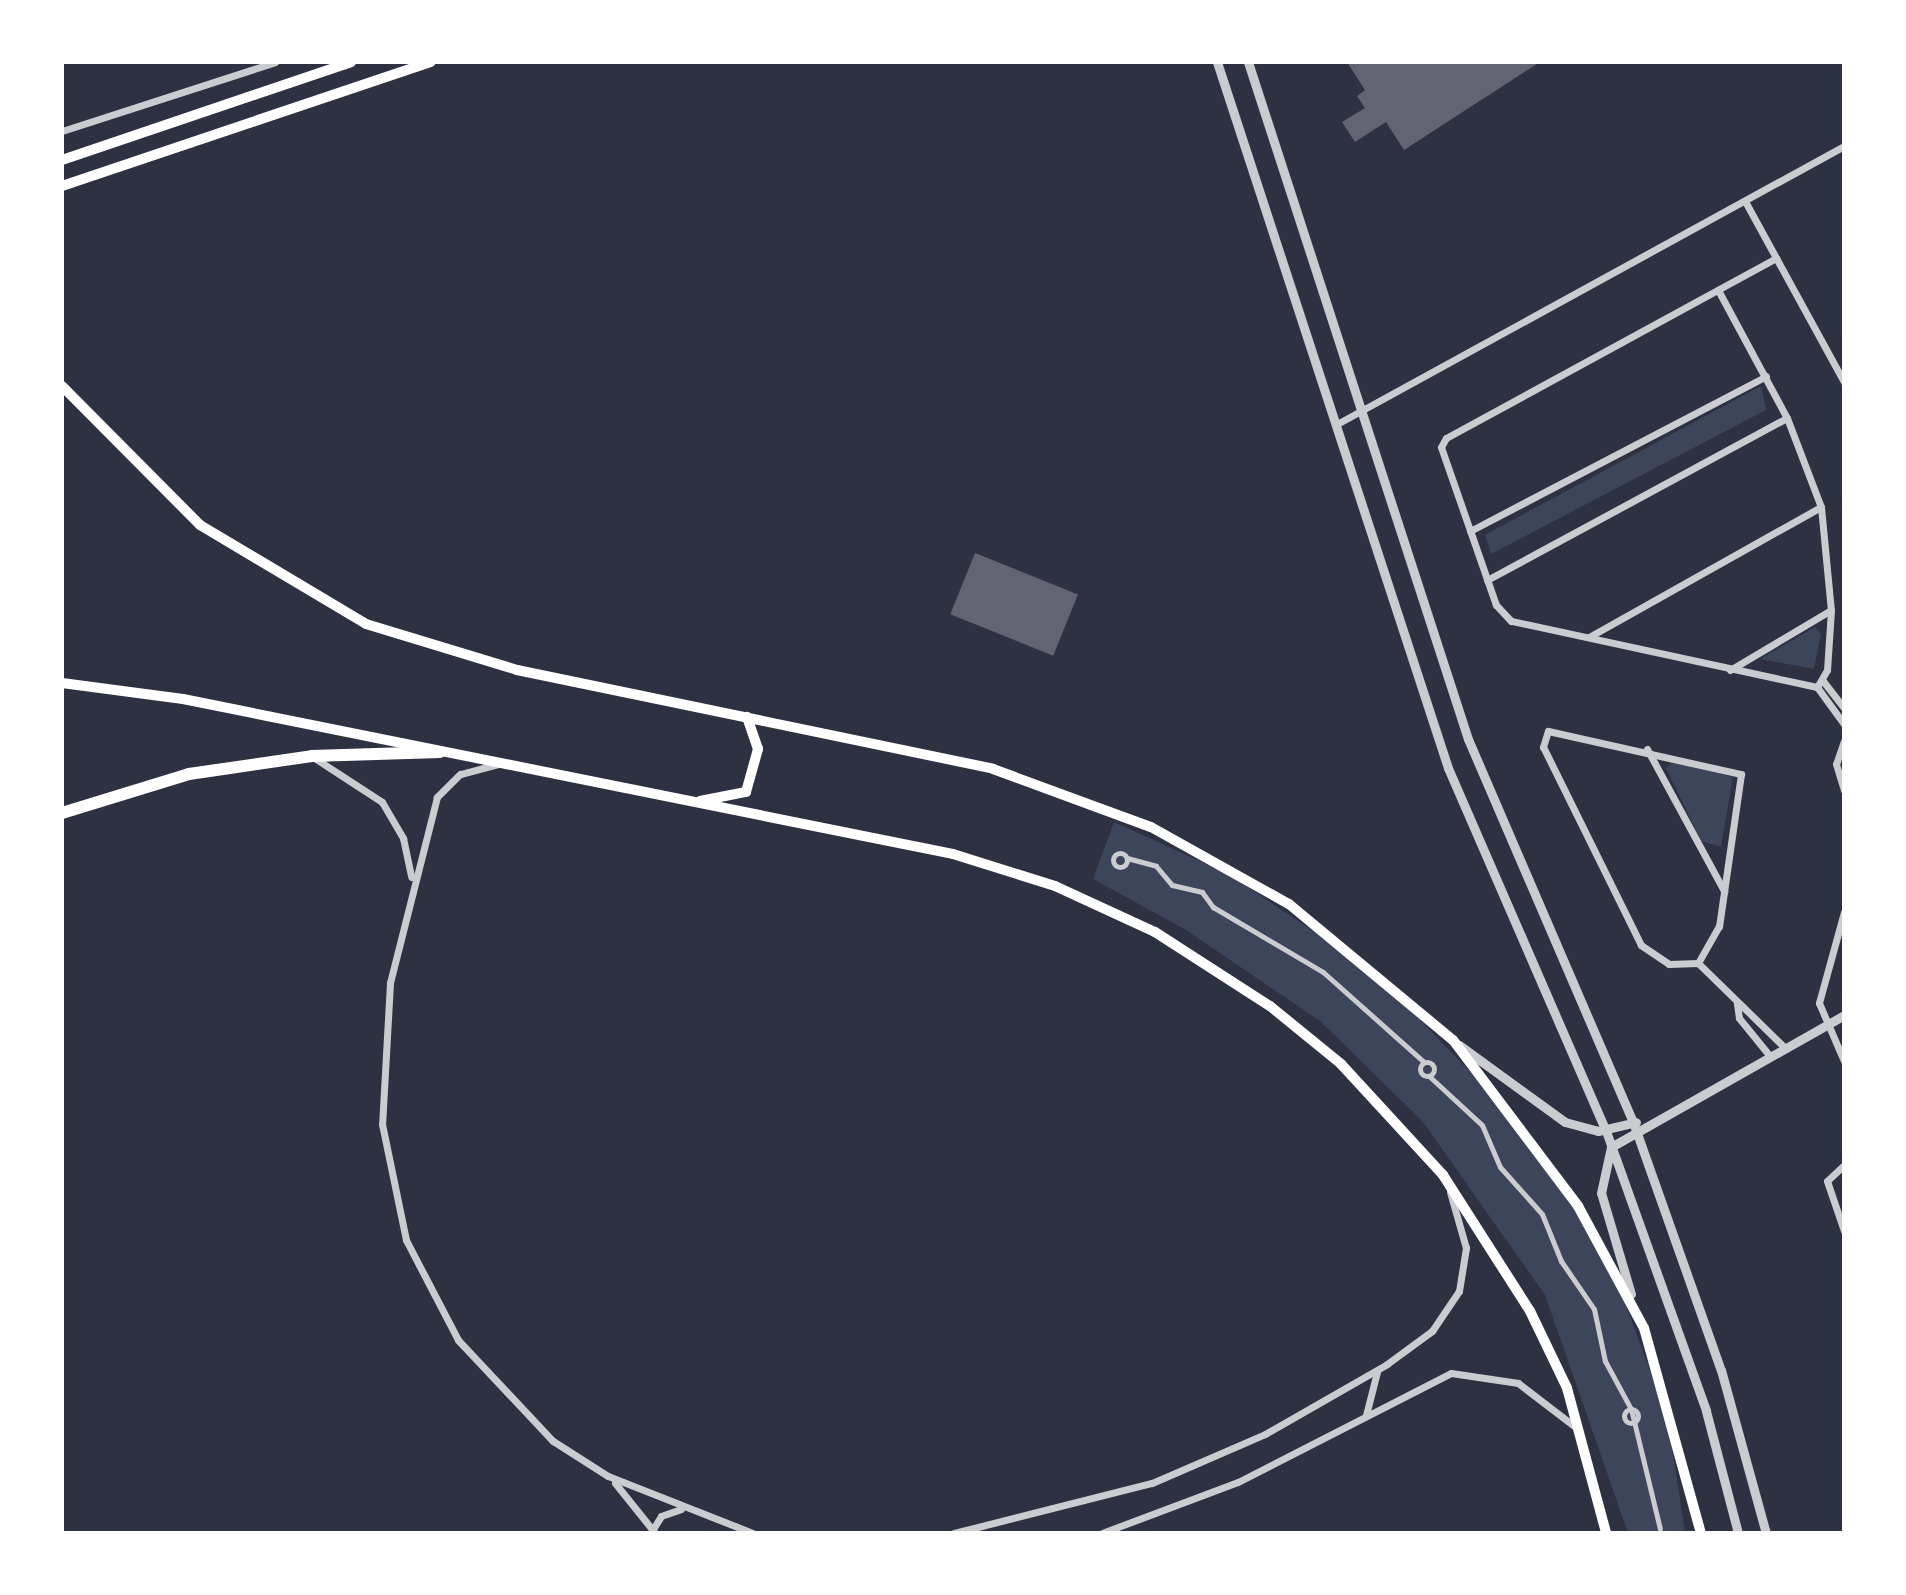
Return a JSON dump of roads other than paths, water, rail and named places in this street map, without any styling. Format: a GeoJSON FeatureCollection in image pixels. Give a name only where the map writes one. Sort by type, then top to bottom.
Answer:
{"type":"FeatureCollection","features":[{"type":"Feature","properties":{"kind":"highway"},"geometry":{"type":"LineString","coordinates":[[62,813],[189,774],[312,756],[440,752]]}},
{"type":"Feature","properties":{"kind":"main road"},"geometry":{"type":"LineString","coordinates":[[65,159],[351,62]]}},
{"type":"Feature","properties":{"kind":"main road"},"geometry":{"type":"LineString","coordinates":[[62,186],[431,62]]}},
{"type":"Feature","properties":{"kind":"main road"},"geometry":{"type":"LineString","coordinates":[[62,386],[200,525],[366,624],[517,670],[993,769],[1151,827],[1250,879],[1325,930],[1453,1040],[1543,1152],[1631,1294],[1677,1431],[1701,1533]]}},
{"type":"Feature","properties":{"kind":"main road"},"geometry":{"type":"LineString","coordinates":[[62,683],[151,693],[953,854],[1055,886],[1155,932],[1270,1006],[1341,1064],[1443,1175],[1530,1311],[1581,1433],[1606,1532]]}},
{"type":"Feature","properties":{"kind":"main road"},"geometry":{"type":"LineString","coordinates":[[694,802],[746,792],[758,749],[747,717]]}},
{"type":"Feature","properties":{"kind":"street"},"geometry":{"type":"LineString","coordinates":[[62,131],[275,62]]}},
{"type":"Feature","properties":{"kind":"street"},"geometry":{"type":"LineString","coordinates":[[1217,62],[1448,768],[1606,1131],[1713,1432],[1738,1533]]}},
{"type":"Feature","properties":{"kind":"street"},"geometry":{"type":"LineString","coordinates":[[1248,62],[1358,413],[1480,770],[1633,1122],[1721,1370],[1766,1533]]}},
{"type":"Feature","properties":{"kind":"street"},"geometry":{"type":"LineString","coordinates":[[1337,424],[1746,203],[1844,146]]}},
{"type":"Feature","properties":{"kind":"street"},"geometry":{"type":"LineString","coordinates":[[1746,203],[1844,382]]}},
{"type":"Feature","properties":{"kind":"street"},"geometry":{"type":"LineString","coordinates":[[1776,258],[1442,442],[1487,580],[1511,621],[1730,670],[1820,684],[1844,708]]}},
{"type":"Feature","properties":{"kind":"street"},"geometry":{"type":"LineString","coordinates":[[1718,290],[1787,418],[1821,507],[1831,610],[1820,684],[1844,724]]}},
{"type":"Feature","properties":{"kind":"street"},"geometry":{"type":"LineString","coordinates":[[1470,531],[1766,376]]}},
{"type":"Feature","properties":{"kind":"street"},"geometry":{"type":"LineString","coordinates":[[1487,580],[1787,418]]}},
{"type":"Feature","properties":{"kind":"street"},"geometry":{"type":"LineString","coordinates":[[1589,637],[1821,507]]}},
{"type":"Feature","properties":{"kind":"street"},"geometry":{"type":"LineString","coordinates":[[1730,670],[1831,610]]}},
{"type":"Feature","properties":{"kind":"street"},"geometry":{"type":"LineString","coordinates":[[1698,963],[1719,926],[1741,774],[1647,749],[1553,730],[1542,738],[1641,945],[1669,964],[1698,963],[1737,1004],[1739,1018],[1769,1055]]}},
{"type":"Feature","properties":{"kind":"street"},"geometry":{"type":"LineString","coordinates":[[1844,741],[1836,764],[1844,791]]}},
{"type":"Feature","properties":{"kind":"street"},"geometry":{"type":"LineString","coordinates":[[1647,749],[1724,891]]}},
{"type":"Feature","properties":{"kind":"street"},"geometry":{"type":"LineString","coordinates":[[312,756],[382,802],[403,838],[411,878]]}},
{"type":"Feature","properties":{"kind":"street"},"geometry":{"type":"LineString","coordinates":[[498,764],[460,774],[437,797],[411,878],[382,1068],[383,1142],[406,1240],[469,1355],[553,1441],[608,1476],[681,1509],[753,1533]]}},
{"type":"Feature","properties":{"kind":"street"},"geometry":{"type":"LineString","coordinates":[[1127,858],[1156,866],[1172,885],[1202,892],[1213,907],[1323,972],[1424,1062],[1433,1065],[1429,1076]]}},
{"type":"Feature","properties":{"kind":"street"},"geometry":{"type":"LineString","coordinates":[[1844,912],[1820,994],[1825,1025],[1844,1061]]}},
{"type":"Feature","properties":{"kind":"street"},"geometry":{"type":"LineString","coordinates":[[1737,1004],[1749,1006],[1784,1047]]}},
{"type":"Feature","properties":{"kind":"street"},"geometry":{"type":"LineString","coordinates":[[1611,1147],[1637,1134],[1647,1122],[1844,1015]]}},
{"type":"Feature","properties":{"kind":"street"},"geometry":{"type":"LineString","coordinates":[[1453,1040],[1547,1112],[1606,1131],[1633,1122],[1647,1122]]}},
{"type":"Feature","properties":{"kind":"street"},"geometry":{"type":"LineString","coordinates":[[1424,1062],[1420,1072],[1429,1076],[1482,1125],[1500,1167],[1542,1214],[1561,1261],[1594,1309],[1605,1361],[1631,1409],[1659,1531],[1671,1533]]}},
{"type":"Feature","properties":{"kind":"street"},"geometry":{"type":"LineString","coordinates":[[1611,1147],[1601,1193],[1631,1294]]}},
{"type":"Feature","properties":{"kind":"street"},"geometry":{"type":"LineString","coordinates":[[1844,1165],[1827,1181],[1844,1231]]}},
{"type":"Feature","properties":{"kind":"street"},"geometry":{"type":"LineString","coordinates":[[954,1533],[1152,1483],[1222,1455],[1378,1371],[1432,1331],[1459,1291],[1466,1248],[1443,1175]]}},
{"type":"Feature","properties":{"kind":"street"},"geometry":{"type":"LineString","coordinates":[[1366,1415],[1378,1371]]}},
{"type":"Feature","properties":{"kind":"street"},"geometry":{"type":"LineString","coordinates":[[1102,1533],[1238,1482],[1437,1377],[1479,1373],[1533,1390],[1581,1433]]}},
{"type":"Feature","properties":{"kind":"street"},"geometry":{"type":"LineString","coordinates":[[608,1476],[654,1531],[661,1516],[681,1509]]}}]}
